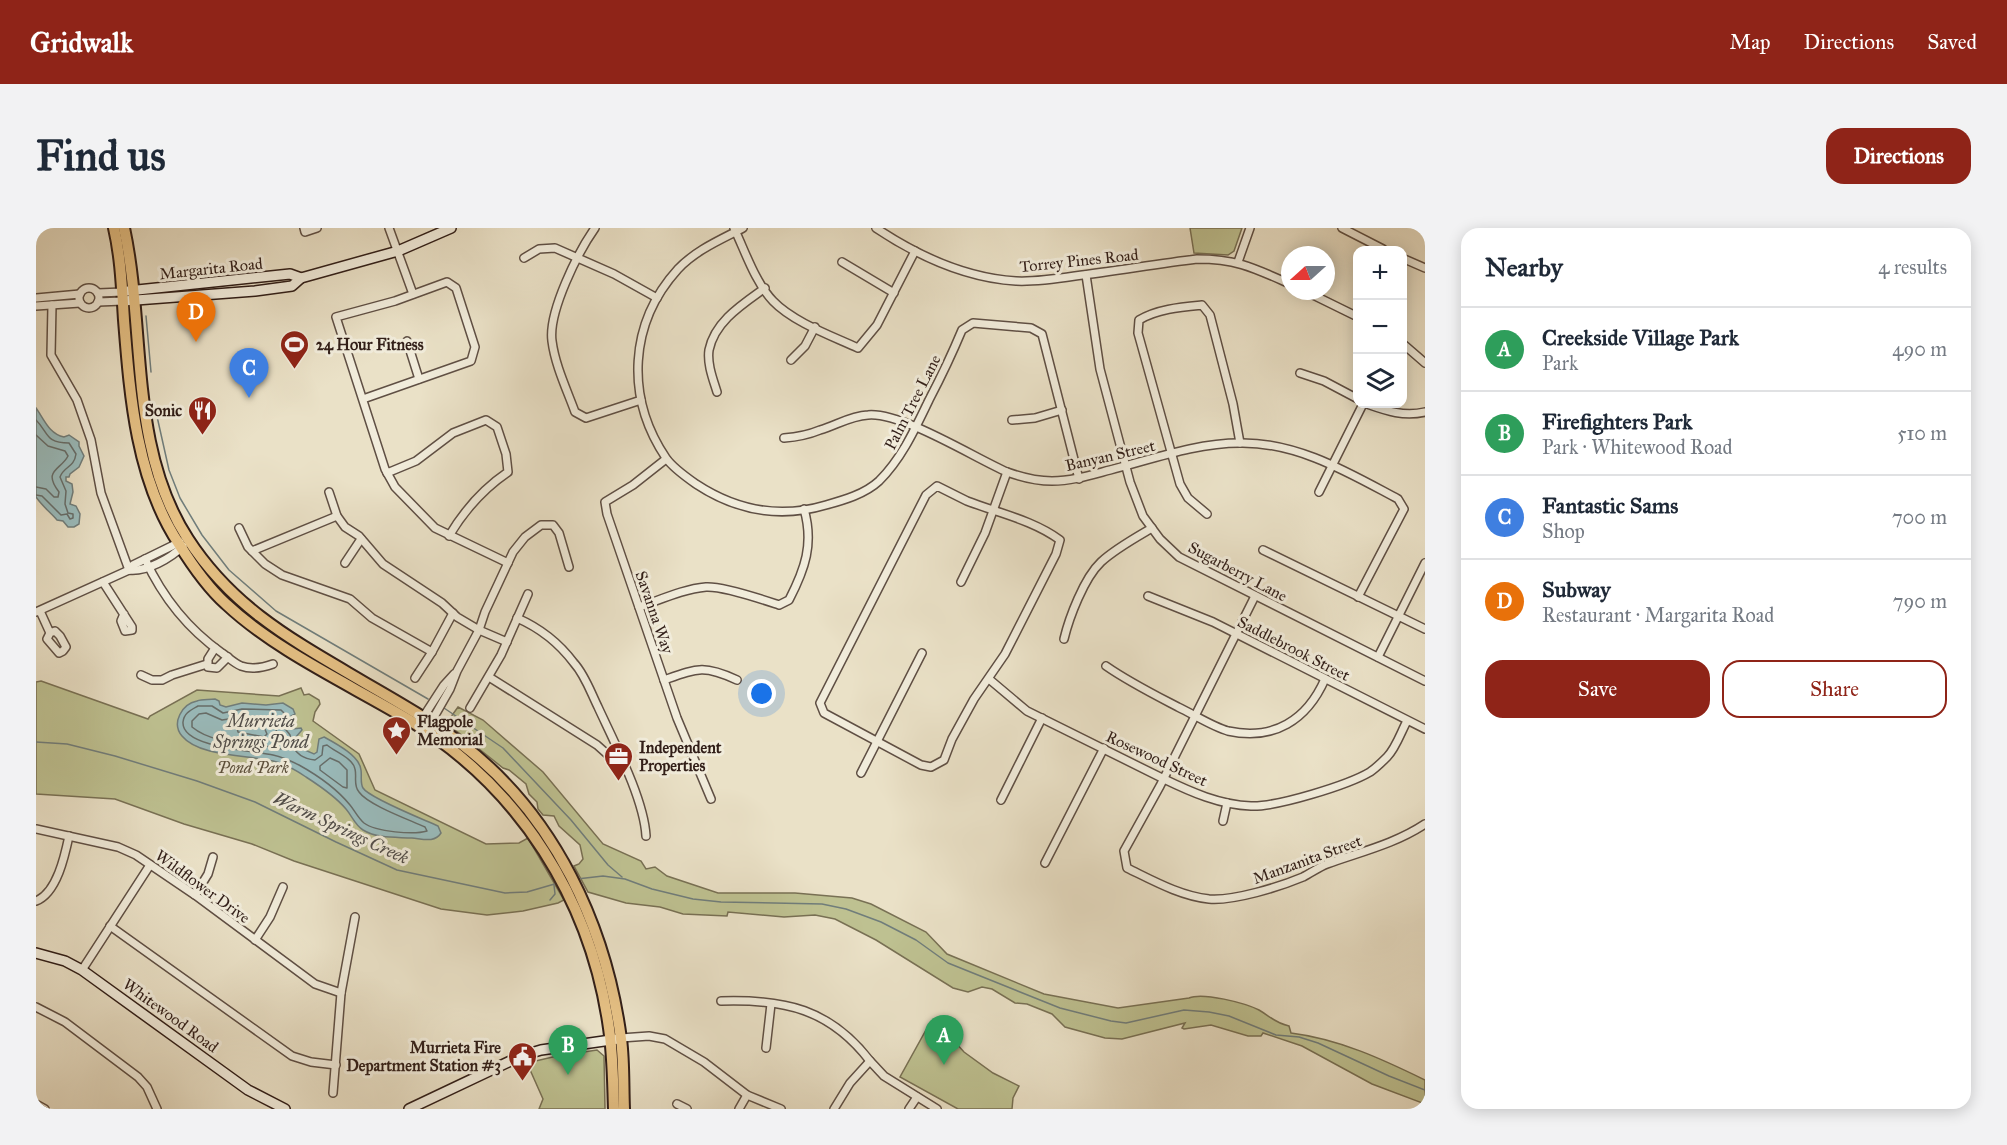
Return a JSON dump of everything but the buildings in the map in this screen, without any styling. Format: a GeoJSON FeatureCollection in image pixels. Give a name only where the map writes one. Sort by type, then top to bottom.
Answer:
{"type":"FeatureCollection","features":[{"type":"Feature","properties":{"kind":"main road"},"geometry":{"type":"LineString","coordinates":[[114,228],[128,296]]}},
{"type":"Feature","properties":{"kind":"main road"},"geometry":{"type":"LineString","coordinates":[[124,228],[128,296],[139,375],[157,466],[182,543],[209,586],[252,626],[424,724],[498,792],[529,827],[563,871],[574,893],[616,1039],[624,1109]]}},
{"type":"Feature","properties":{"kind":"main road","name":"Margarita Road"},"geometry":{"type":"LineString","coordinates":[[128,296],[231,294],[292,286],[301,278],[398,251],[451,228]]}},
{"type":"Feature","properties":{"kind":"main road","name":"Margarita Road"},"geometry":{"type":"LineString","coordinates":[[128,296],[290,274],[301,278]]}},
{"type":"Feature","properties":{"kind":"main road"},"geometry":{"type":"LineString","coordinates":[[231,294],[237,288],[255,284],[260,279]]}},
{"type":"Feature","properties":{"kind":"main road","name":"Whitewood Road"},"geometry":{"type":"LineString","coordinates":[[36,953],[82,970],[248,1090],[285,1109]]}},
{"type":"Feature","properties":{"kind":"main road"},"geometry":{"type":"LineString","coordinates":[[409,1109],[521,1056],[541,1050],[616,1039]]}},
{"type":"Feature","properties":{"kind":"main road"},"geometry":{"type":"LineString","coordinates":[[614,1109],[616,1039]]}},
{"type":"Feature","properties":{"kind":"street"},"geometry":{"type":"LineString","coordinates":[[304,230],[317,228]]}},
{"type":"Feature","properties":{"kind":"street"},"geometry":{"type":"LineString","coordinates":[[389,228],[413,294]]}},
{"type":"Feature","properties":{"kind":"street"},"geometry":{"type":"LineString","coordinates":[[595,228],[578,257],[552,322],[552,340],[575,412],[586,418],[641,400]]}},
{"type":"Feature","properties":{"kind":"street","name":"Torrey Pines Road"},"geometry":{"type":"LineString","coordinates":[[876,228],[932,260],[961,270],[1016,281],[1086,275],[1197,259],[1238,262],[1281,280]]}},
{"type":"Feature","properties":{"kind":"street"},"geometry":{"type":"LineString","coordinates":[[1238,262],[1250,228]]}},
{"type":"Feature","properties":{"kind":"street"},"geometry":{"type":"LineString","coordinates":[[1342,228],[1377,246]]}},
{"type":"Feature","properties":{"kind":"street"},"geometry":{"type":"LineString","coordinates":[[738,229],[773,301],[794,316],[858,348],[877,325],[915,251]]}},
{"type":"Feature","properties":{"kind":"street","name":"Palm Tree Lane"},"geometry":{"type":"LineString","coordinates":[[738,229],[699,251],[678,268],[657,298],[646,322],[638,350],[637,378],[641,400],[653,434],[666,459],[685,476],[712,494],[736,505],[763,512],[804,509],[850,498],[877,483],[895,464],[916,428],[962,330],[973,323],[1031,328],[1042,334],[1062,410]]}},
{"type":"Feature","properties":{"kind":"street"},"geometry":{"type":"LineString","coordinates":[[524,258],[539,249],[555,248],[614,274],[657,298]]}},
{"type":"Feature","properties":{"kind":"street"},"geometry":{"type":"LineString","coordinates":[[1407,260],[1425,268]]}},
{"type":"Feature","properties":{"kind":"street"},"geometry":{"type":"LineString","coordinates":[[842,262],[894,293]]}},
{"type":"Feature","properties":{"kind":"street","name":"Sugarberry Lane"},"geometry":{"type":"LineString","coordinates":[[1086,275],[1100,369],[1130,482],[1143,516],[1152,528],[1179,557],[1425,681]]}},
{"type":"Feature","properties":{"kind":"street"},"geometry":{"type":"LineString","coordinates":[[363,399],[471,361],[475,348],[456,288],[447,282],[368,309],[336,317],[387,473],[395,487],[435,528],[508,563]]}},
{"type":"Feature","properties":{"kind":"street"},"geometry":{"type":"LineString","coordinates":[[36,298],[80,294],[87,288],[98,293],[128,296]]}},
{"type":"Feature","properties":{"kind":"street"},"geometry":{"type":"LineString","coordinates":[[717,392],[710,371],[709,351],[719,328],[733,311],[765,288]]}},
{"type":"Feature","properties":{"kind":"street"},"geometry":{"type":"LineString","coordinates":[[98,293],[98,302]]}},
{"type":"Feature","properties":{"kind":"street"},"geometry":{"type":"LineString","coordinates":[[80,294],[80,303]]}},
{"type":"Feature","properties":{"kind":"street"},"geometry":{"type":"LineString","coordinates":[[36,306],[80,303],[88,308],[98,302],[128,296]]}},
{"type":"Feature","properties":{"kind":"street"},"geometry":{"type":"LineString","coordinates":[[1323,300],[1353,315]]}},
{"type":"Feature","properties":{"kind":"street"},"geometry":{"type":"LineString","coordinates":[[52,305],[51,355],[77,400],[91,440],[102,495],[129,570]]}},
{"type":"Feature","properties":{"kind":"street"},"geometry":{"type":"LineString","coordinates":[[1207,514],[1188,498],[1180,484],[1138,333],[1139,320],[1148,314],[1202,306],[1209,315],[1233,404],[1240,443]]}},
{"type":"Feature","properties":{"kind":"street"},"geometry":{"type":"LineString","coordinates":[[791,360],[805,346],[815,327]]}},
{"type":"Feature","properties":{"kind":"street"},"geometry":{"type":"LineString","coordinates":[[407,342],[419,379]]}},
{"type":"Feature","properties":{"kind":"street"},"geometry":{"type":"LineString","coordinates":[[1407,347],[1425,363]]}},
{"type":"Feature","properties":{"kind":"street"},"geometry":{"type":"LineString","coordinates":[[1300,373],[1324,381],[1353,396]]}},
{"type":"Feature","properties":{"kind":"street"},"geometry":{"type":"LineString","coordinates":[[1319,492],[1331,465],[1363,408]]}},
{"type":"Feature","properties":{"kind":"street"},"geometry":{"type":"LineString","coordinates":[[1378,408],[1413,415],[1425,412]]}},
{"type":"Feature","properties":{"kind":"street"},"geometry":{"type":"LineString","coordinates":[[1012,420],[1035,418],[1062,410],[1079,479]]}},
{"type":"Feature","properties":{"kind":"street","name":"Banyan Street"},"geometry":{"type":"LineString","coordinates":[[784,438],[822,430],[845,419],[882,415],[916,428],[1007,472],[1051,481],[1079,479],[1199,447],[1240,443],[1272,445],[1317,458],[1398,499],[1404,509],[1358,597]]}},
{"type":"Feature","properties":{"kind":"street"},"geometry":{"type":"LineString","coordinates":[[387,473],[416,461],[453,433],[486,420],[497,427],[506,454],[508,472],[490,484],[478,496],[460,517],[449,536]]}},
{"type":"Feature","properties":{"kind":"street","name":"Savanna Way"},"geometry":{"type":"LineString","coordinates":[[666,459],[633,485],[605,502],[607,514],[664,680],[699,774],[711,799]]}},
{"type":"Feature","properties":{"kind":"street"},"geometry":{"type":"LineString","coordinates":[[961,582],[985,533],[1007,472]]}},
{"type":"Feature","properties":{"kind":"street"},"geometry":{"type":"LineString","coordinates":[[937,486],[965,500],[994,509],[1060,540],[1056,554],[1005,654],[974,699],[952,739],[944,760],[931,767],[921,765],[824,713],[820,703],[926,495],[937,486]]}},
{"type":"Feature","properties":{"kind":"street"},"geometry":{"type":"LineString","coordinates":[[329,492],[337,516],[345,527],[361,539],[383,564],[479,630],[507,642]]}},
{"type":"Feature","properties":{"kind":"street"},"geometry":{"type":"LineString","coordinates":[[639,607],[708,587],[779,605],[789,600],[805,564],[809,542],[808,522],[804,509]]}},
{"type":"Feature","properties":{"kind":"street"},"geometry":{"type":"LineString","coordinates":[[252,551],[337,516]]}},
{"type":"Feature","properties":{"kind":"street"},"geometry":{"type":"LineString","coordinates":[[424,724],[444,685],[457,671],[479,630],[513,552],[525,537],[541,525],[553,525],[559,533],[569,567]]}},
{"type":"Feature","properties":{"kind":"street"},"geometry":{"type":"LineString","coordinates":[[239,528],[248,547],[265,564],[282,575],[350,599],[372,618],[432,652]]}},
{"type":"Feature","properties":{"kind":"street"},"geometry":{"type":"LineString","coordinates":[[1064,639],[1070,617],[1091,575],[1100,563],[1152,528]]}},
{"type":"Feature","properties":{"kind":"street"},"geometry":{"type":"LineString","coordinates":[[345,563],[361,539]]}},
{"type":"Feature","properties":{"kind":"street"},"geometry":{"type":"LineString","coordinates":[[50,633],[38,612],[129,570],[133,565],[147,563],[182,543]]}},
{"type":"Feature","properties":{"kind":"street"},"geometry":{"type":"LineString","coordinates":[[1263,550],[1425,629]]}},
{"type":"Feature","properties":{"kind":"street"},"geometry":{"type":"LineString","coordinates":[[147,563],[160,589],[173,606],[215,648],[240,665],[255,668],[273,663]]}},
{"type":"Feature","properties":{"kind":"street"},"geometry":{"type":"LineString","coordinates":[[1378,657],[1425,563]]}},
{"type":"Feature","properties":{"kind":"street"},"geometry":{"type":"LineString","coordinates":[[103,582],[124,614]]}},
{"type":"Feature","properties":{"kind":"street"},"geometry":{"type":"LineString","coordinates":[[470,708],[507,642],[528,594]]}},
{"type":"Feature","properties":{"kind":"street","name":"Saddlebrook Street"},"geometry":{"type":"LineString","coordinates":[[1148,596],[1213,622],[1425,729]]}},
{"type":"Feature","properties":{"kind":"street"},"geometry":{"type":"LineString","coordinates":[[1164,779],[1255,596]]}},
{"type":"Feature","properties":{"kind":"street"},"geometry":{"type":"LineString","coordinates":[[415,678],[453,613]]}},
{"type":"Feature","properties":{"kind":"street"},"geometry":{"type":"LineString","coordinates":[[517,618],[532,625],[554,641],[576,664],[627,772],[645,819],[646,836]]}},
{"type":"Feature","properties":{"kind":"street"},"geometry":{"type":"LineString","coordinates":[[207,664],[207,659],[215,648]]}},
{"type":"Feature","properties":{"kind":"street"},"geometry":{"type":"LineString","coordinates":[[861,773],[922,653]]}},
{"type":"Feature","properties":{"kind":"street"},"geometry":{"type":"LineString","coordinates":[[207,664],[208,667],[217,668],[228,657]]}},
{"type":"Feature","properties":{"kind":"street"},"geometry":{"type":"LineString","coordinates":[[141,675],[152,680],[162,680],[207,664]]}},
{"type":"Feature","properties":{"kind":"street"},"geometry":{"type":"LineString","coordinates":[[1106,666],[1129,682],[1227,731],[1256,734],[1284,726],[1305,712],[1325,679]]}},
{"type":"Feature","properties":{"kind":"street"},"geometry":{"type":"LineString","coordinates":[[664,680],[696,670],[712,669],[737,680]]}},
{"type":"Feature","properties":{"kind":"street"},"geometry":{"type":"LineString","coordinates":[[489,677],[597,745],[627,772]]}},
{"type":"Feature","properties":{"kind":"street","name":"Rosewood Street"},"geometry":{"type":"LineString","coordinates":[[989,679],[1028,711],[1164,779],[1185,789],[1227,803],[1253,806],[1280,803],[1348,782],[1371,771],[1389,755],[1407,721]]}},
{"type":"Feature","properties":{"kind":"street"},"geometry":{"type":"LineString","coordinates":[[1001,800],[1042,718]]}},
{"type":"Feature","properties":{"kind":"street"},"geometry":{"type":"LineString","coordinates":[[1046,863],[1104,748]]}},
{"type":"Feature","properties":{"kind":"street","name":"Manzanita Street"},"geometry":{"type":"LineString","coordinates":[[1164,779],[1124,851],[1127,868],[1177,891],[1209,899],[1243,896],[1302,878],[1324,865],[1382,846],[1412,833],[1425,824]]}},
{"type":"Feature","properties":{"kind":"street"},"geometry":{"type":"LineString","coordinates":[[1223,821],[1227,803]]}},
{"type":"Feature","properties":{"kind":"street","name":"Wildflower Drive"},"geometry":{"type":"LineString","coordinates":[[36,829],[118,847],[136,855],[195,895],[315,984],[341,993]]}},
{"type":"Feature","properties":{"kind":"street"},"geometry":{"type":"LineString","coordinates":[[36,901],[42,898],[56,878],[64,860],[69,836]]}},
{"type":"Feature","properties":{"kind":"street"},"geometry":{"type":"LineString","coordinates":[[195,895],[208,874],[213,857]]}},
{"type":"Feature","properties":{"kind":"street"},"geometry":{"type":"LineString","coordinates":[[82,970],[150,865]]}},
{"type":"Feature","properties":{"kind":"street"},"geometry":{"type":"LineString","coordinates":[[255,940],[270,916],[283,887]]}},
{"type":"Feature","properties":{"kind":"street"},"geometry":{"type":"LineString","coordinates":[[333,1093],[341,993],[355,917]]}},
{"type":"Feature","properties":{"kind":"street"},"geometry":{"type":"LineString","coordinates":[[110,926],[292,1056],[311,1062],[336,1065]]}},
{"type":"Feature","properties":{"kind":"street"},"geometry":{"type":"LineString","coordinates":[[721,1001],[750,1000],[803,1009],[826,1021],[855,1042],[884,1076],[937,1109]]}},
{"type":"Feature","properties":{"kind":"street"},"geometry":{"type":"LineString","coordinates":[[766,1048],[771,1004]]}},
{"type":"Feature","properties":{"kind":"street"},"geometry":{"type":"LineString","coordinates":[[36,1007],[65,1022],[131,1071],[147,1087],[158,1109]]}},
{"type":"Feature","properties":{"kind":"street"},"geometry":{"type":"LineString","coordinates":[[616,1039],[642,1036],[664,1039],[704,1062],[747,1095],[781,1109]]}},
{"type":"Feature","properties":{"kind":"street"},"geometry":{"type":"LineString","coordinates":[[834,1109],[849,1083],[870,1061]]}},
{"type":"Feature","properties":{"kind":"street"},"geometry":{"type":"LineString","coordinates":[[739,1109],[747,1095]]}},
{"type":"Feature","properties":{"kind":"street"},"geometry":{"type":"LineString","coordinates":[[909,1109],[917,1096]]}},
{"type":"Feature","properties":{"kind":"street"},"geometry":{"type":"LineString","coordinates":[[36,1104],[45,1109]]}},
{"type":"Feature","properties":{"kind":"street"},"geometry":{"type":"LineString","coordinates":[[677,1104],[687,1109]]}},
{"type":"Feature","properties":{"kind":"green space"},"geometry":{"type":"Polygon","coordinates":[[[1190,228],[1242,228],[1234,251],[1228,255],[1194,253],[1190,228]]]}},
{"type":"Feature","properties":{"kind":"green space","name":"Pond Park"},"geometry":{"type":"Polygon","coordinates":[[[41,681],[148,719],[197,690],[279,696],[301,688],[304,695],[309,694],[319,700],[320,704],[313,721],[359,754],[375,790],[486,844],[519,843],[528,838],[564,900],[523,911],[487,915],[441,909],[115,799],[36,794],[36,682],[41,681]]]}},
{"type":"Feature","properties":{"kind":"green space"},"geometry":{"type":"Polygon","coordinates":[[[458,707],[483,720],[543,772],[603,844],[641,861],[646,869],[655,867],[667,876],[718,893],[795,893],[852,898],[871,904],[926,932],[947,954],[1044,994],[1118,1008],[1204,996],[1244,1004],[1289,1026],[1291,1033],[1343,1045],[1376,1057],[1425,1080],[1425,1104],[1372,1084],[1302,1046],[1263,1033],[1261,1036],[1248,1036],[1211,1025],[1184,1029],[1182,1028],[1185,1023],[1122,1039],[1105,1038],[1065,1027],[1052,1014],[1027,1004],[1015,1003],[992,989],[982,987],[968,992],[953,988],[876,940],[835,919],[815,915],[784,917],[728,912],[727,916],[683,914],[660,907],[626,903],[588,892],[574,866],[583,859],[580,845],[559,826],[554,816],[543,815],[538,809],[537,802],[529,794],[526,784],[449,725],[448,721],[458,707]]]}},
{"type":"Feature","properties":{"kind":"green space"},"geometry":{"type":"Polygon","coordinates":[[[935,1020],[964,1052],[993,1073],[1019,1086],[1013,1098],[1012,1109],[958,1109],[900,1077],[926,1030],[935,1020]]]}},
{"type":"Feature","properties":{"kind":"green space"},"geometry":{"type":"Polygon","coordinates":[[[597,1050],[604,1056],[605,1109],[539,1109],[543,1099],[527,1063],[597,1050]]]}},
{"type":"Feature","properties":{"kind":"water"},"geometry":{"type":"Polygon","coordinates":[[[36,408],[54,433],[64,437],[69,435],[79,442],[84,456],[79,467],[69,477],[66,477],[66,481],[72,484],[70,504],[76,506],[80,514],[79,524],[74,527],[68,527],[63,521],[57,520],[36,497],[36,408]]]}},
{"type":"Feature","properties":{"kind":"water","name":"Murrieta Springs Pond"},"geometry":{"type":"Polygon","coordinates":[[[215,699],[220,705],[226,707],[242,703],[266,705],[283,703],[293,709],[295,714],[288,718],[289,727],[302,730],[296,737],[300,748],[314,754],[317,752],[319,739],[324,737],[346,750],[360,765],[362,786],[367,792],[438,826],[441,833],[428,840],[387,837],[369,833],[358,826],[346,809],[332,796],[298,772],[273,761],[212,752],[190,743],[179,731],[180,715],[192,703],[215,699]]]}},
{"type":"Feature","properties":{"kind":"waterway"},"geometry":{"type":"LineString","coordinates":[[146,316],[151,372]]}},
{"type":"Feature","properties":{"kind":"waterway"},"geometry":{"type":"LineString","coordinates":[[154,403],[169,470],[180,498],[202,535],[229,570],[276,611],[428,699]]}},
{"type":"Feature","properties":{"kind":"waterway"},"geometry":{"type":"LineString","coordinates":[[444,708],[503,748],[571,820],[608,865],[622,877]]}},
{"type":"Feature","properties":{"kind":"waterway","name":"Warm Springs Creek"},"geometry":{"type":"LineString","coordinates":[[36,742],[67,744],[197,781],[255,802],[397,870],[505,893],[527,892],[558,883]]}},
{"type":"Feature","properties":{"kind":"waterway","name":"Warm Springs Creek"},"geometry":{"type":"LineString","coordinates":[[577,879],[603,876],[625,879],[652,889],[693,899],[721,902],[822,904],[846,909],[881,922],[916,940],[948,963],[1060,1008],[1126,1023],[1184,1010],[1229,1016],[1276,1035],[1299,1037],[1318,1043],[1425,1090]]}},
{"type":"Feature","properties":{"kind":"waterway"},"geometry":{"type":"LineString","coordinates":[[550,900],[555,894],[554,885]]}},
{"type":"Feature","properties":{"kind":"place","name":"Subway"},"geometry":{"type":"Point","coordinates":[196,342]}},
{"type":"Feature","properties":{"kind":"place","name":"24 Hour Fitness"},"geometry":{"type":"Point","coordinates":[295,370]}},
{"type":"Feature","properties":{"kind":"place","name":"Fantastic Sams"},"geometry":{"type":"Point","coordinates":[249,398]}},
{"type":"Feature","properties":{"kind":"place","name":"Sonic"},"geometry":{"type":"Point","coordinates":[203,436]}},
{"type":"Feature","properties":{"kind":"place","name":"Flagpole Memorial"},"geometry":{"type":"Point","coordinates":[396,756]}},
{"type":"Feature","properties":{"kind":"place","name":"Independent Properties"},"geometry":{"type":"Point","coordinates":[618,782]}},
{"type":"Feature","properties":{"kind":"place","name":"Creekside Village Park"},"geometry":{"type":"Point","coordinates":[944,1065]}},
{"type":"Feature","properties":{"kind":"place","name":"Firefighters Park"},"geometry":{"type":"Point","coordinates":[568,1075]}},
{"type":"Feature","properties":{"kind":"place","name":"Murrieta Fire Department Station #3"},"geometry":{"type":"Point","coordinates":[522,1082]}}]}
